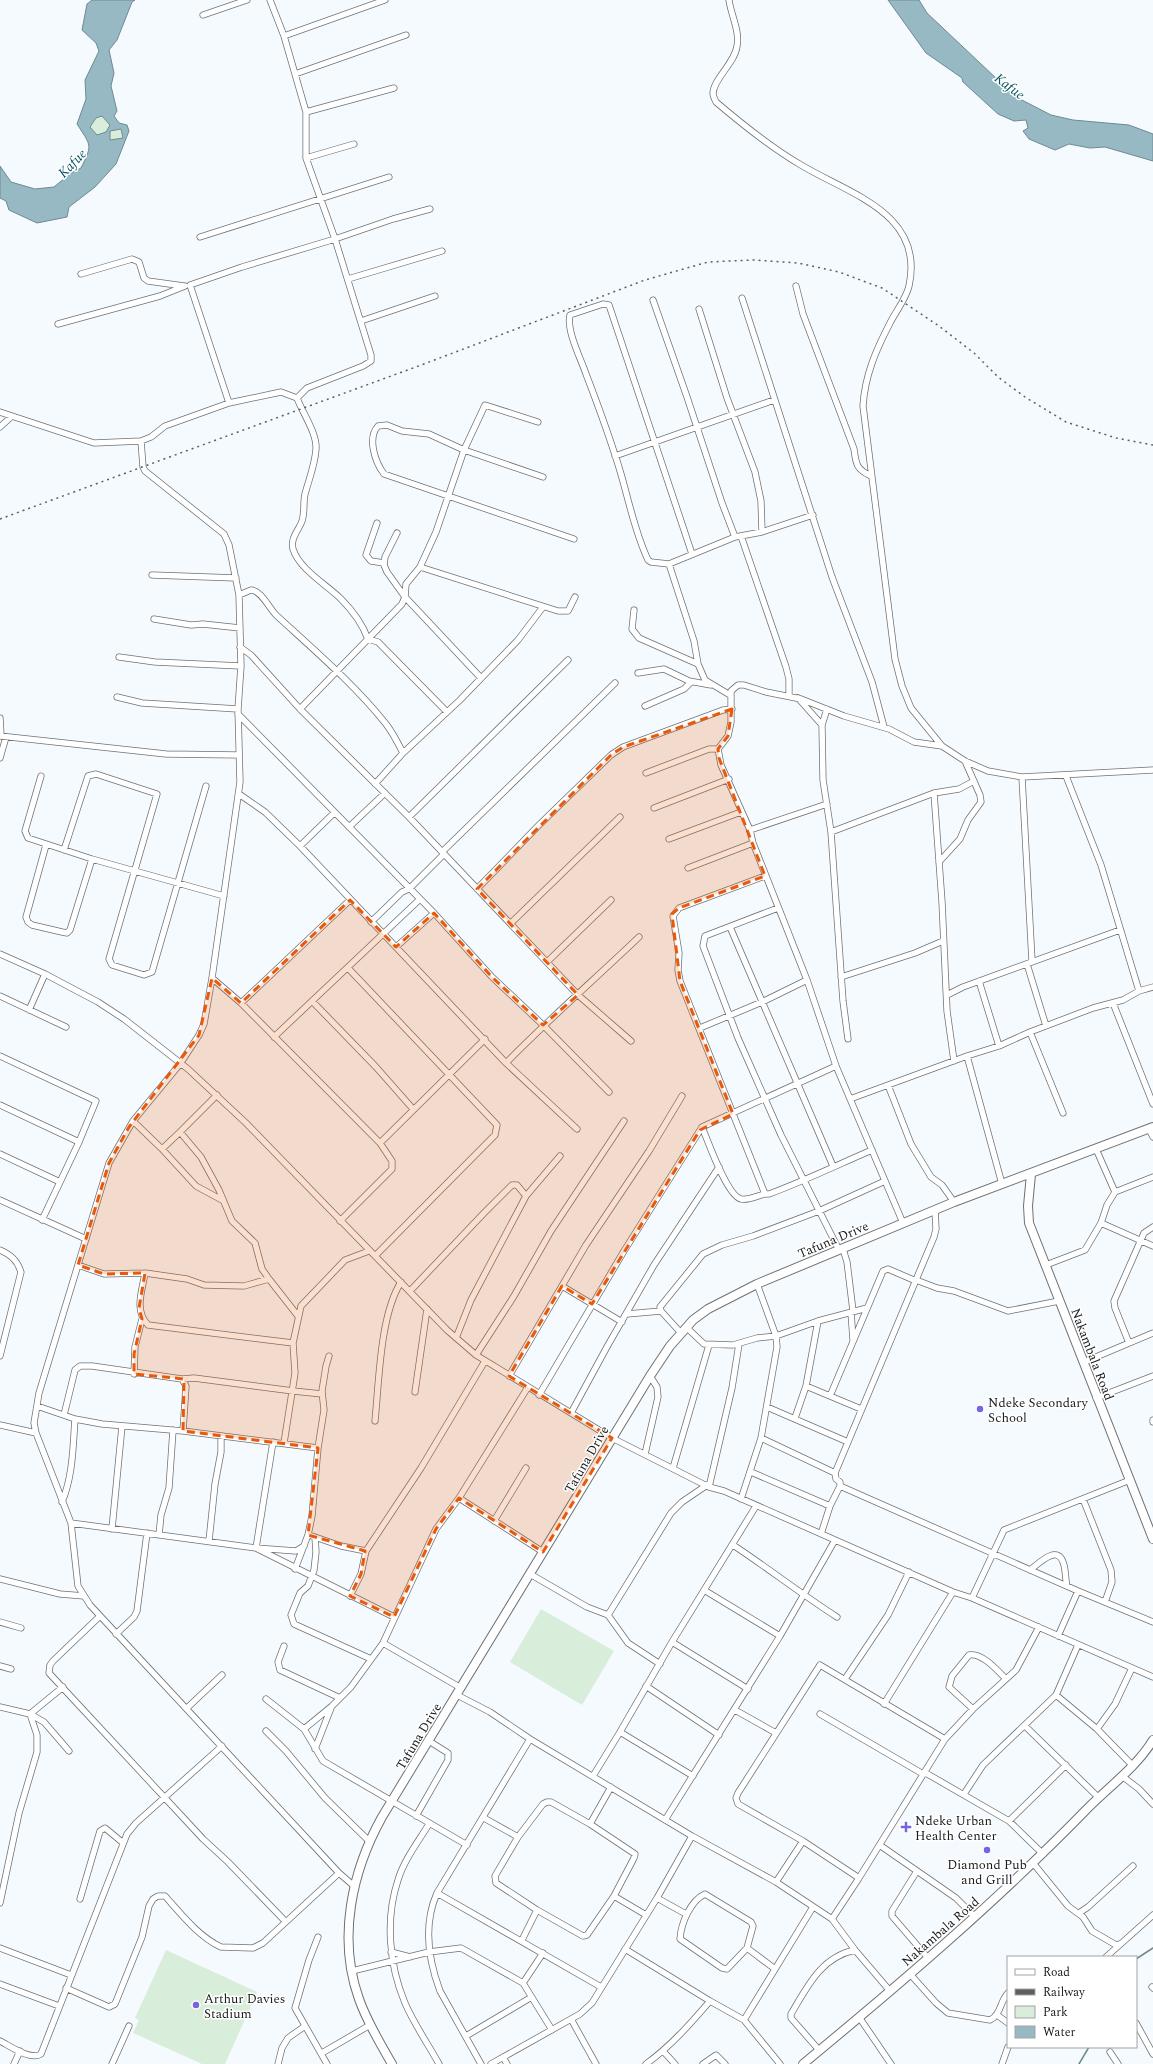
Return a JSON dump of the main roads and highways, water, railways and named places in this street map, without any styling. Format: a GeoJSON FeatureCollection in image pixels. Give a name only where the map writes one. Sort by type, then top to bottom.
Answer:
{"type":"FeatureCollection","features":[{"type":"Feature","properties":{"kind":"main road","name":"Tafuna Drive"},"geometry":{"type":"LineString","coordinates":[[392,2064],[370,2025],[358,1998],[352,1971],[349,1920],[354,1886],[369,1840],[650,1376],[683,1330],[708,1309],[757,1284],[954,1202],[1151,1128]]}},
{"type":"Feature","properties":{"kind":"main road","name":"Nakambala Road"},"geometry":{"type":"LineString","coordinates":[[1030,1174],[1028,1206],[1029,1223],[1084,1362],[1096,1398],[1130,1480],[1150,1522],[1153,1539]]}},
{"type":"Feature","properties":{"kind":"main road","name":"Nakambala Road"},"geometry":{"type":"LineString","coordinates":[[803,2064],[975,1917],[1043,1854],[1098,1797],[1133,1766],[1147,1750],[1153,1740]]}},
{"type":"Feature","properties":{"kind":"water"},"geometry":{"type":"Polygon","coordinates":[[[92,0],[135,0],[132,2],[117,40],[109,50],[114,73],[111,86],[117,111],[114,116],[119,123],[127,125],[129,131],[116,164],[95,187],[69,207],[67,217],[37,223],[9,210],[6,201],[0,198],[0,166],[11,182],[35,189],[54,187],[71,173],[81,168],[89,149],[89,145],[77,124],[86,99],[85,80],[99,51],[96,43],[82,30],[87,4],[92,0]],[[102,116],[96,118],[90,127],[97,135],[106,132],[110,125],[102,116]],[[121,129],[110,131],[110,140],[123,138],[121,129]]]}},
{"type":"Feature","properties":{"kind":"water"},"geometry":{"type":"Polygon","coordinates":[[[888,0],[919,0],[927,13],[1016,97],[1051,115],[1073,120],[1129,125],[1153,134],[1153,161],[1105,147],[1090,148],[1069,144],[1055,150],[1029,139],[1023,131],[1028,128],[1026,120],[1014,121],[998,114],[963,82],[962,78],[926,53],[888,0]]]}},
{"type":"Feature","properties":{"kind":"waterway"},"geometry":{"type":"LineString","coordinates":[[1137,1958],[1153,1948]]}},
{"type":"Feature","properties":{"kind":"waterway"},"geometry":{"type":"LineString","coordinates":[[1079,2064],[1088,2048]]}},
{"type":"Feature","properties":{"kind":"railway"},"geometry":{"type":"LineString","coordinates":[[0,519],[424,364],[645,280],[708,262],[754,260],[798,263],[839,272],[882,288],[939,326],[974,353],[998,377],[1025,397],[1066,422],[1116,438],[1153,445]]}},
{"type":"Feature","properties":{"kind":"place","name":"Ndeke Secondary School"},"geometry":{"type":"Point","coordinates":[980,1409]}},
{"type":"Feature","properties":{"kind":"place","name":"Ndeke Urban Health Center"},"geometry":{"type":"Point","coordinates":[906,1827]}},
{"type":"Feature","properties":{"kind":"place","name":"Diamond Pub and Grill"},"geometry":{"type":"Point","coordinates":[987,1850]}},
{"type":"Feature","properties":{"kind":"place","name":"Arthur Davies Stadium"},"geometry":{"type":"Point","coordinates":[196,2005]}},
{"type":"Feature","properties":{"kind":"water label","name":"Kafue"},"geometry":{"type":"Point","coordinates":[1010,86]}},
{"type":"Feature","properties":{"kind":"water label","name":"Kafue"},"geometry":{"type":"Point","coordinates":[72,163]}}]}
